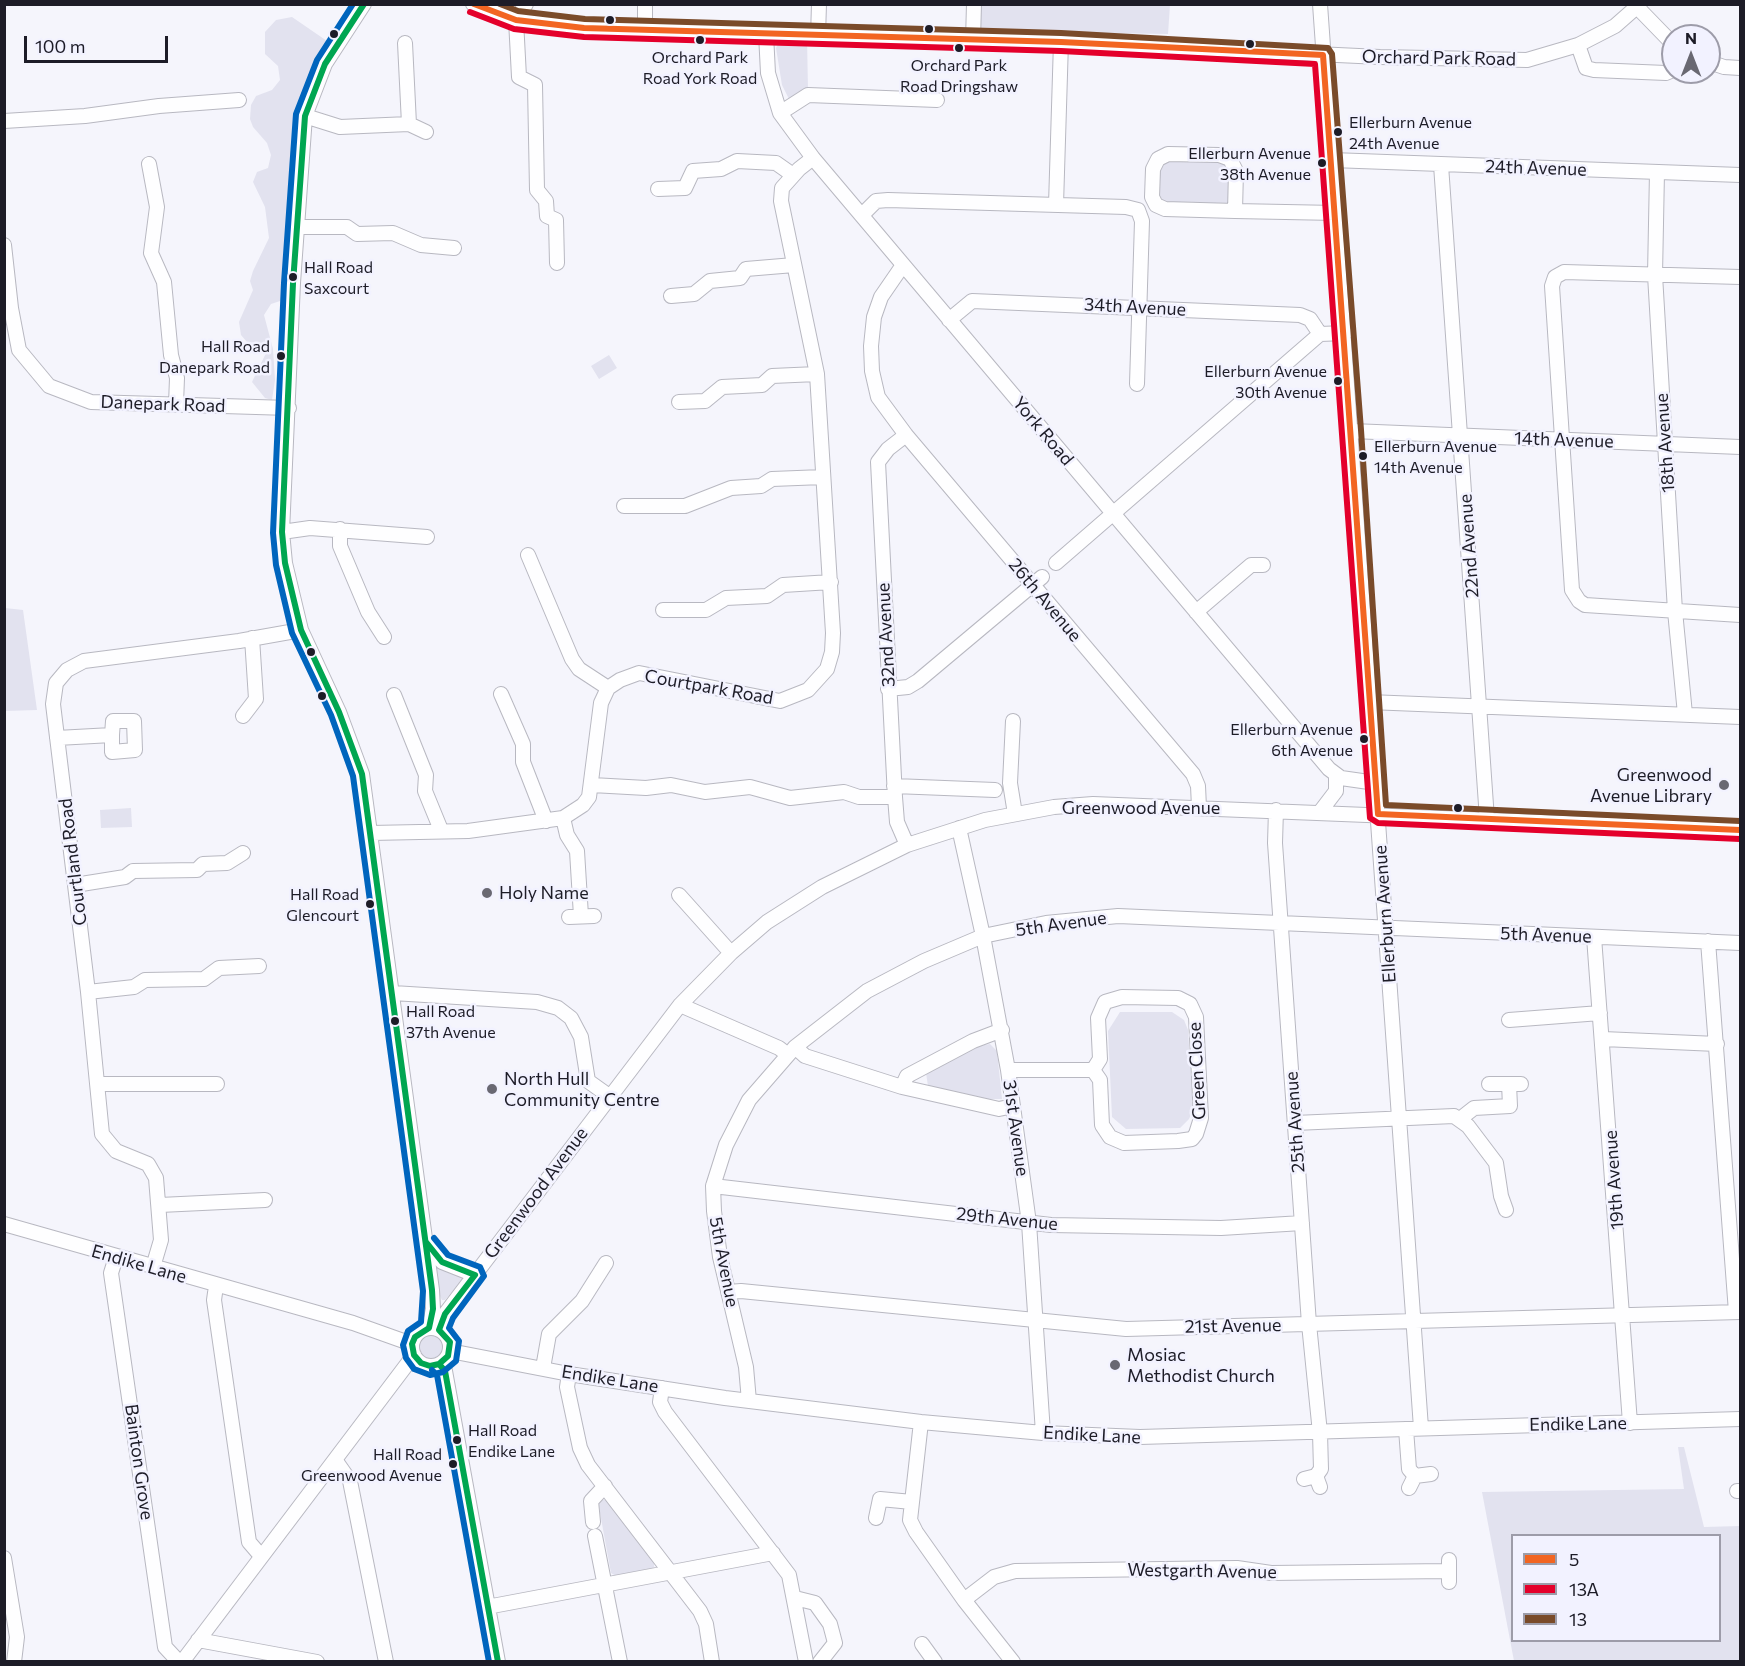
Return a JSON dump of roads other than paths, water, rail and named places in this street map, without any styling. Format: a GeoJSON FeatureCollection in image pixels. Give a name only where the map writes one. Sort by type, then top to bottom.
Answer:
{"type":"FeatureCollection","features":[{"type":"Feature","properties":{"kind":"street"},"geometry":{"type":"LineString","coordinates":[[364,4],[326,64],[305,116],[293,283],[282,532],[285,563],[301,630],[339,712],[362,774],[426,1242],[434,1329]]}},
{"type":"Feature","properties":{"kind":"street","name":"Orchard Park Road"},"geometry":{"type":"LineString","coordinates":[[473,4],[516,20],[584,28],[1061,42],[1323,55],[1527,60],[1578,45],[1615,26],[1639,6]]}},
{"type":"Feature","properties":{"kind":"street"},"geometry":{"type":"LineString","coordinates":[[526,4],[516,20],[519,77],[535,85],[537,190],[546,201],[547,216],[556,220],[556,263]]}},
{"type":"Feature","properties":{"kind":"street"},"geometry":{"type":"LineString","coordinates":[[645,4],[645,29]]}},
{"type":"Feature","properties":{"kind":"street"},"geometry":{"type":"LineString","coordinates":[[818,36],[819,4]]}},
{"type":"Feature","properties":{"kind":"street"},"geometry":{"type":"LineString","coordinates":[[973,40],[974,4]]}},
{"type":"Feature","properties":{"kind":"street","name":"Ellerburn Avenue"},"geometry":{"type":"LineString","coordinates":[[1320,4],[1421,1428]]}},
{"type":"Feature","properties":{"kind":"street"},"geometry":{"type":"LineString","coordinates":[[1639,6],[1661,31]]}},
{"type":"Feature","properties":{"kind":"street","name":"York Road"},"geometry":{"type":"LineString","coordinates":[[766,34],[768,73],[780,113],[813,158],[1113,516],[1336,775]]}},
{"type":"Feature","properties":{"kind":"street"},"geometry":{"type":"LineString","coordinates":[[1056,206],[1061,42]]}},
{"type":"Feature","properties":{"kind":"street"},"geometry":{"type":"LineString","coordinates":[[405,43],[409,124]]}},
{"type":"Feature","properties":{"kind":"street"},"geometry":{"type":"LineString","coordinates":[[1578,45],[1586,68],[1661,73]]}},
{"type":"Feature","properties":{"kind":"street"},"geometry":{"type":"LineString","coordinates":[[1721,66],[1740,68]]}},
{"type":"Feature","properties":{"kind":"street"},"geometry":{"type":"LineString","coordinates":[[780,113],[808,95],[937,100]]}},
{"type":"Feature","properties":{"kind":"street"},"geometry":{"type":"LineString","coordinates":[[4,121],[84,116],[159,106],[239,100]]}},
{"type":"Feature","properties":{"kind":"street"},"geometry":{"type":"LineString","coordinates":[[305,116],[340,127],[409,124],[426,132]]}},
{"type":"Feature","properties":{"kind":"street"},"geometry":{"type":"LineString","coordinates":[[1235,211],[1236,171],[1230,159],[1219,155],[1168,154],[1158,159],[1152,169],[1152,197],[1156,205],[1165,209],[1235,211],[1336,213]]}},
{"type":"Feature","properties":{"kind":"street","name":"Courtpark Road"},"geometry":{"type":"LineString","coordinates":[[608,688],[620,680],[639,673],[780,701],[808,690],[827,669],[832,652],[831,582],[817,374],[781,201],[782,188],[813,158]]}},
{"type":"Feature","properties":{"kind":"street","name":"24th Avenue"},"geometry":{"type":"LineString","coordinates":[[1332,160],[1740,175]]}},
{"type":"Feature","properties":{"kind":"street"},"geometry":{"type":"LineString","coordinates":[[658,189],[685,188],[693,171],[721,169],[737,161],[776,163],[793,175]]}},
{"type":"Feature","properties":{"kind":"street"},"geometry":{"type":"LineString","coordinates":[[149,164],[157,207],[151,253],[164,282],[171,355],[177,378],[176,404]]}},
{"type":"Feature","properties":{"kind":"street","name":"22nd Avenue"},"geometry":{"type":"LineString","coordinates":[[1441,165],[1462,436],[1487,819]]}},
{"type":"Feature","properties":{"kind":"street","name":"18th Avenue"},"geometry":{"type":"LineString","coordinates":[[1657,172],[1654,275],[1675,611],[1685,714]]}},
{"type":"Feature","properties":{"kind":"street"},"geometry":{"type":"LineString","coordinates":[[862,215],[876,201],[888,200],[1126,207],[1138,210],[1142,221],[1137,384]]}},
{"type":"Feature","properties":{"kind":"street"},"geometry":{"type":"LineString","coordinates":[[298,227],[347,227],[357,234],[393,233],[421,245],[454,248]]}},
{"type":"Feature","properties":{"kind":"street","name":"Danepark Road"},"geometry":{"type":"LineString","coordinates":[[4,245],[11,308],[19,350],[49,386],[91,402],[289,408]]}},
{"type":"Feature","properties":{"kind":"street"},"geometry":{"type":"LineString","coordinates":[[671,296],[694,294],[710,281],[740,278],[746,269],[794,265]]}},
{"type":"Feature","properties":{"kind":"street","name":"26th Avenue"},"geometry":{"type":"LineString","coordinates":[[903,265],[881,297],[874,317],[871,346],[872,371],[878,397],[906,435],[1037,581],[1193,774],[1198,786],[1199,807]]}},
{"type":"Feature","properties":{"kind":"street"},"geometry":{"type":"LineString","coordinates":[[1740,277],[1564,272],[1556,277],[1552,286],[1572,590],[1579,601],[1585,604],[1740,615]]}},
{"type":"Feature","properties":{"kind":"street","name":"34th Avenue"},"geometry":{"type":"LineString","coordinates":[[949,320],[972,301],[1138,307],[1300,315],[1310,319],[1320,334]]}},
{"type":"Feature","properties":{"kind":"street"},"geometry":{"type":"LineString","coordinates":[[1056,563],[1113,516],[1320,334],[1345,333]]}},
{"type":"Feature","properties":{"kind":"street"},"geometry":{"type":"LineString","coordinates":[[679,402],[705,401],[722,387],[762,385],[772,376],[817,374]]}},
{"type":"Feature","properties":{"kind":"street","name":"14th Avenue"},"geometry":{"type":"LineString","coordinates":[[1352,431],[1740,447]]}},
{"type":"Feature","properties":{"kind":"street","name":"32nd Avenue"},"geometry":{"type":"LineString","coordinates":[[906,435],[888,449],[878,462],[894,791],[897,822],[907,845]]}},
{"type":"Feature","properties":{"kind":"street"},"geometry":{"type":"LineString","coordinates":[[624,506],[685,506],[731,488],[761,486],[772,479],[823,477]]}},
{"type":"Feature","properties":{"kind":"street"},"geometry":{"type":"LineString","coordinates":[[282,532],[310,528],[340,529],[427,537]]}},
{"type":"Feature","properties":{"kind":"street"},"geometry":{"type":"LineString","coordinates":[[340,529],[340,546],[368,612],[384,637]]}},
{"type":"Feature","properties":{"kind":"street"},"geometry":{"type":"LineString","coordinates":[[371,833],[486,829],[563,818],[583,805],[592,785],[601,703],[608,688],[579,669],[572,658],[528,555]]}},
{"type":"Feature","properties":{"kind":"street"},"geometry":{"type":"LineString","coordinates":[[1196,612],[1251,565],[1263,565]]}},
{"type":"Feature","properties":{"kind":"street"},"geometry":{"type":"LineString","coordinates":[[888,689],[908,687],[918,681],[1037,581]]}},
{"type":"Feature","properties":{"kind":"street"},"geometry":{"type":"LineString","coordinates":[[663,610],[706,610],[726,598],[767,596],[783,585],[831,582]]}},
{"type":"Feature","properties":{"kind":"street","name":"Courtland Road"},"geometry":{"type":"LineString","coordinates":[[153,1267],[161,1240],[160,1205],[156,1178],[148,1164],[116,1151],[102,1134],[88,992],[52,704],[56,683],[67,670],[84,661],[301,630]]}},
{"type":"Feature","properties":{"kind":"street"},"geometry":{"type":"LineString","coordinates":[[243,716],[255,699],[252,638]]}},
{"type":"Feature","properties":{"kind":"street"},"geometry":{"type":"LineString","coordinates":[[501,694],[523,744],[523,762],[546,821]]}},
{"type":"Feature","properties":{"kind":"street"},"geometry":{"type":"LineString","coordinates":[[394,695],[426,775],[425,791],[441,830]]}},
{"type":"Feature","properties":{"kind":"street"},"geometry":{"type":"LineString","coordinates":[[1369,702],[1740,717]]}},
{"type":"Feature","properties":{"kind":"street"},"geometry":{"type":"LineString","coordinates":[[1013,721],[1010,783],[1015,814]]}},
{"type":"Feature","properties":{"kind":"street"},"geometry":{"type":"LineString","coordinates":[[57,738],[112,735]]}},
{"type":"Feature","properties":{"kind":"street"},"geometry":{"type":"LineString","coordinates":[[1320,812],[1336,791],[1336,775],[1356,782],[1376,783]]}},
{"type":"Feature","properties":{"kind":"street"},"geometry":{"type":"LineString","coordinates":[[592,785],[646,788],[671,785],[705,792],[750,787],[790,798],[844,792],[859,797],[894,791],[989,793]]}},
{"type":"Feature","properties":{"kind":"street","name":"Greenwood Avenue"},"geometry":{"type":"LineString","coordinates":[[434,1329],[680,1005],[731,953],[768,922],[822,887],[907,845],[958,828],[1015,814],[1093,804],[1740,830]]}},
{"type":"Feature","properties":{"kind":"street","name":"25th Avenue"},"geometry":{"type":"LineString","coordinates":[[1276,810],[1275,843],[1309,1324],[1320,1433],[1322,1470],[1314,1481]]}},
{"type":"Feature","properties":{"kind":"street"},"geometry":{"type":"LineString","coordinates":[[563,818],[567,835],[577,851],[582,916]]}},
{"type":"Feature","properties":{"kind":"street","name":"31st Avenue"},"geometry":{"type":"LineString","coordinates":[[958,828],[983,936],[1008,1070],[1029,1223],[1043,1433]]}},
{"type":"Feature","properties":{"kind":"street"},"geometry":{"type":"LineString","coordinates":[[75,885],[125,877],[133,871],[197,870],[203,864],[227,863],[243,853]]}},
{"type":"Feature","properties":{"kind":"street"},"geometry":{"type":"LineString","coordinates":[[678,895],[731,953]]}},
{"type":"Feature","properties":{"kind":"street","name":"5th Avenue"},"geometry":{"type":"LineString","coordinates":[[749,1401],[746,1367],[717,1234],[713,1186],[726,1145],[749,1100],[791,1051],[867,991],[924,961],[983,936],[1046,923],[1118,916],[1740,943]]}},
{"type":"Feature","properties":{"kind":"street","name":"19th Avenue"},"geometry":{"type":"LineString","coordinates":[[1594,937],[1624,1315],[1630,1423]]}},
{"type":"Feature","properties":{"kind":"street"},"geometry":{"type":"LineString","coordinates":[[1708,941],[1738,1312]]}},
{"type":"Feature","properties":{"kind":"street"},"geometry":{"type":"LineString","coordinates":[[88,992],[134,987],[145,981],[204,979],[219,968],[259,966]]}},
{"type":"Feature","properties":{"kind":"street"},"geometry":{"type":"LineString","coordinates":[[393,993],[537,1002],[558,1008],[571,1018],[581,1037],[588,1081],[609,1096]]}},
{"type":"Feature","properties":{"kind":"street","name":"Green Close"},"geometry":{"type":"LineString","coordinates":[[1122,998],[1178,998],[1190,1004],[1196,1017],[1201,1118],[1196,1134],[1192,1139],[1178,1141],[1124,1143],[1110,1137],[1102,1125],[1100,1080],[1092,1070],[1100,1059],[1098,1018],[1105,1002],[1122,998]]}},
{"type":"Feature","properties":{"kind":"street"},"geometry":{"type":"LineString","coordinates":[[680,1005],[778,1048],[902,1087],[999,1109],[1013,1106]]}},
{"type":"Feature","properties":{"kind":"street"},"geometry":{"type":"LineString","coordinates":[[1509,1020],[1600,1012]]}},
{"type":"Feature","properties":{"kind":"street"},"geometry":{"type":"LineString","coordinates":[[902,1087],[907,1076],[973,1041],[1002,1030]]}},
{"type":"Feature","properties":{"kind":"street"},"geometry":{"type":"LineString","coordinates":[[1603,1039],[1717,1044]]}},
{"type":"Feature","properties":{"kind":"street"},"geometry":{"type":"LineString","coordinates":[[1008,1070],[1092,1070]]}},
{"type":"Feature","properties":{"kind":"street"},"geometry":{"type":"LineString","coordinates":[[98,1084],[217,1084]]}},
{"type":"Feature","properties":{"kind":"street"},"geometry":{"type":"LineString","coordinates":[[1460,1119],[1474,1108],[1510,1106],[1515,1084],[1489,1084]]}},
{"type":"Feature","properties":{"kind":"street"},"geometry":{"type":"LineString","coordinates":[[1295,1123],[1444,1116],[1460,1119],[1496,1163],[1506,1210]]}},
{"type":"Feature","properties":{"kind":"street","name":"29th Avenue"},"geometry":{"type":"LineString","coordinates":[[713,1186],[1029,1223],[1221,1228],[1302,1223]]}},
{"type":"Feature","properties":{"kind":"street"},"geometry":{"type":"LineString","coordinates":[[160,1205],[265,1200]]}},
{"type":"Feature","properties":{"kind":"street","name":"Endike Lane"},"geometry":{"type":"LineString","coordinates":[[4,1224],[353,1323],[413,1350]]}},
{"type":"Feature","properties":{"kind":"street"},"geometry":{"type":"LineString","coordinates":[[426,1242],[442,1262],[475,1275]]}},
{"type":"Feature","properties":{"kind":"street","name":"Bainton Grove"},"geometry":{"type":"LineString","coordinates":[[116,1257],[111,1273],[165,1647],[180,1662]]}},
{"type":"Feature","properties":{"kind":"street"},"geometry":{"type":"LineString","coordinates":[[543,1368],[549,1334],[582,1301],[606,1263]]}},
{"type":"Feature","properties":{"kind":"street"},"geometry":{"type":"LineString","coordinates":[[216,1286],[214,1300],[249,1542],[261,1556]]}},
{"type":"Feature","properties":{"kind":"street","name":"21st Avenue"},"geometry":{"type":"LineString","coordinates":[[728,1292],[741,1291],[1126,1329],[1738,1312]]}},
{"type":"Feature","properties":{"kind":"street"},"geometry":{"type":"LineString","coordinates":[[180,1662],[336,1461],[413,1350],[421,1331],[434,1329],[446,1335],[450,1350],[440,1364],[430,1366],[421,1363],[413,1350]]}},
{"type":"Feature","properties":{"kind":"street","name":"Endike Lane"},"geometry":{"type":"LineString","coordinates":[[450,1350],[569,1374],[749,1401],[921,1422],[1043,1433],[1140,1437],[1740,1419]]}},
{"type":"Feature","properties":{"kind":"street"},"geometry":{"type":"LineString","coordinates":[[440,1364],[445,1371],[498,1662]]}},
{"type":"Feature","properties":{"kind":"street"},"geometry":{"type":"LineString","coordinates":[[569,1374],[567,1387],[580,1448],[588,1465],[672,1573],[703,1617],[712,1662]]}},
{"type":"Feature","properties":{"kind":"street"},"geometry":{"type":"LineString","coordinates":[[662,1388],[660,1401],[665,1412],[789,1575],[806,1662]]}},
{"type":"Feature","properties":{"kind":"street"},"geometry":{"type":"LineString","coordinates":[[921,1422],[910,1520],[964,1600],[1013,1662]]}},
{"type":"Feature","properties":{"kind":"street"},"geometry":{"type":"LineString","coordinates":[[1406,1429],[1412,1482],[1431,1474]]}},
{"type":"Feature","properties":{"kind":"street"},"geometry":{"type":"LineString","coordinates":[[336,1461],[350,1481],[386,1662]]}},
{"type":"Feature","properties":{"kind":"street"},"geometry":{"type":"LineString","coordinates":[[605,1486],[591,1501],[594,1529],[620,1662]]}},
{"type":"Feature","properties":{"kind":"street"},"geometry":{"type":"LineString","coordinates":[[876,1518],[880,1498],[912,1502]]}},
{"type":"Feature","properties":{"kind":"street"},"geometry":{"type":"LineString","coordinates":[[487,1607],[773,1552]]}},
{"type":"Feature","properties":{"kind":"street"},"geometry":{"type":"LineString","coordinates":[[4,1558],[16,1636],[14,1662]]}},
{"type":"Feature","properties":{"kind":"street","name":"Westgarth Avenue"},"geometry":{"type":"LineString","coordinates":[[964,1600],[994,1577],[1015,1571],[1237,1568],[1271,1573],[1449,1571]]}},
{"type":"Feature","properties":{"kind":"street"},"geometry":{"type":"LineString","coordinates":[[795,1598],[815,1603],[830,1624],[835,1643],[820,1662]]}},
{"type":"Feature","properties":{"kind":"street"},"geometry":{"type":"LineString","coordinates":[[198,1640],[317,1662]]}},
{"type":"Feature","properties":{"kind":"street"},"geometry":{"type":"LineString","coordinates":[[922,1644],[935,1662]]}},
{"type":"Feature","properties":{"kind":"place","name":"Orchard Park Road York Road"},"geometry":{"type":"Point","coordinates":[700,40]}},
{"type":"Feature","properties":{"kind":"place","name":"Orchard Park Road Dringshaw"},"geometry":{"type":"Point","coordinates":[959,48]}},
{"type":"Feature","properties":{"kind":"place","name":"Ellerburn Avenue 24th Avenue"},"geometry":{"type":"Point","coordinates":[1338,132]}},
{"type":"Feature","properties":{"kind":"place","name":"Ellerburn Avenue 38th Avenue"},"geometry":{"type":"Point","coordinates":[1322,163]}},
{"type":"Feature","properties":{"kind":"place","name":"Hall Road Saxcourt"},"geometry":{"type":"Point","coordinates":[293,277]}},
{"type":"Feature","properties":{"kind":"place","name":"Hall Road Danepark Road"},"geometry":{"type":"Point","coordinates":[281,356]}},
{"type":"Feature","properties":{"kind":"place","name":"Ellerburn Avenue 30th Avenue"},"geometry":{"type":"Point","coordinates":[1338,381]}},
{"type":"Feature","properties":{"kind":"place","name":"Ellerburn Avenue 14th Avenue"},"geometry":{"type":"Point","coordinates":[1363,456]}},
{"type":"Feature","properties":{"kind":"place","name":"Ellerburn Avenue 6th Avenue"},"geometry":{"type":"Point","coordinates":[1364,739]}},
{"type":"Feature","properties":{"kind":"place","name":"Greenwood Avenue Library"},"geometry":{"type":"Point","coordinates":[1724,785]}},
{"type":"Feature","properties":{"kind":"place","name":"Holy Name"},"geometry":{"type":"Point","coordinates":[487,893]}},
{"type":"Feature","properties":{"kind":"place","name":"Hall Road Glencourt"},"geometry":{"type":"Point","coordinates":[370,904]}},
{"type":"Feature","properties":{"kind":"place","name":"Hall Road 37th Avenue"},"geometry":{"type":"Point","coordinates":[395,1021]}},
{"type":"Feature","properties":{"kind":"place","name":"North Hull Community Centre"},"geometry":{"type":"Point","coordinates":[492,1089]}},
{"type":"Feature","properties":{"kind":"place","name":"Mosiac Methodist Church"},"geometry":{"type":"Point","coordinates":[1115,1365]}},
{"type":"Feature","properties":{"kind":"place","name":"Hall Road Endike Lane"},"geometry":{"type":"Point","coordinates":[457,1440]}},
{"type":"Feature","properties":{"kind":"place","name":"Hall Road Greenwood Avenue"},"geometry":{"type":"Point","coordinates":[453,1464]}}]}
